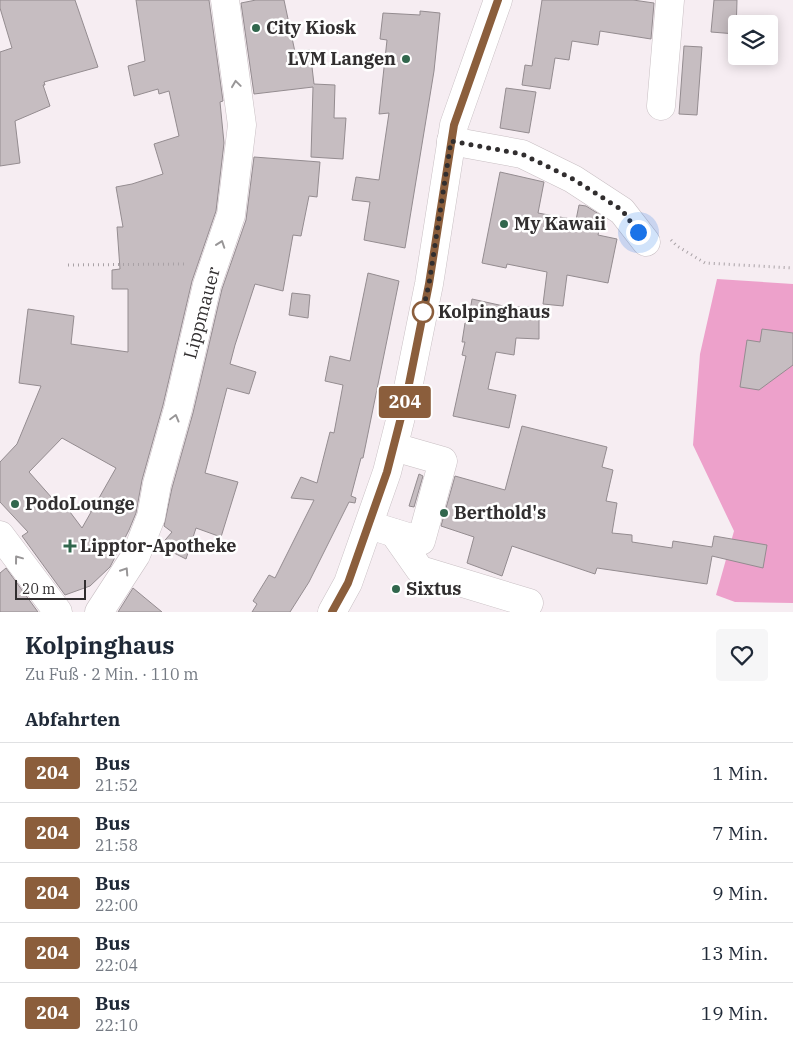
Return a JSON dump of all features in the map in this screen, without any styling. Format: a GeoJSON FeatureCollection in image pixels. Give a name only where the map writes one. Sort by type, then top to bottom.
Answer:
{"type":"FeatureCollection","features":[{"type":"Feature","properties":{"kind":"street","name":"Lippmauer"},"geometry":{"type":"LineString","coordinates":[[99,612],[136,555],[151,517],[157,484],[178,409],[207,285],[231,215],[242,125],[225,0]]}},
{"type":"Feature","properties":{"kind":"street"},"geometry":{"type":"LineString","coordinates":[[332,612],[381,529],[387,472],[407,394],[429,284],[454,125],[498,0]]}},
{"type":"Feature","properties":{"kind":"street"},"geometry":{"type":"LineString","coordinates":[[661,106],[670,0]]}},
{"type":"Feature","properties":{"kind":"street"},"geometry":{"type":"LineString","coordinates":[[451,141],[522,154],[573,179],[622,210],[646,242]]}},
{"type":"Feature","properties":{"kind":"street"},"geometry":{"type":"LineString","coordinates":[[381,529],[420,541],[443,461],[394,447]]}},
{"type":"Feature","properties":{"kind":"street"},"geometry":{"type":"LineString","coordinates":[[381,529],[420,570],[529,602]]}},
{"type":"Feature","properties":{"kind":"street"},"geometry":{"type":"LineString","coordinates":[[0,535],[58,612]]}},
{"type":"Feature","properties":{"kind":"path"},"geometry":{"type":"LineString","coordinates":[[68,265],[125,266],[215,263]]}},
{"type":"Feature","properties":{"kind":"path"},"geometry":{"type":"LineString","coordinates":[[732,265],[793,268]]}},
{"type":"Feature","properties":{"kind":"path"},"geometry":{"type":"LineString","coordinates":[[75,510],[100,510]]}},
{"type":"Feature","properties":{"kind":"shaded area"},"geometry":{"type":"Polygon","coordinates":[[[717,279],[793,284],[793,603],[735,602],[716,595],[734,531],[693,445],[700,354],[717,279]]]}},
{"type":"Feature","properties":{"kind":"building"},"geometry":{"type":"Polygon","coordinates":[[[0,0],[75,0],[98,67],[44,82],[45,85],[43,85],[50,106],[15,121],[20,163],[0,166],[0,52],[12,48],[0,8],[0,0]]]}},
{"type":"Feature","properties":{"kind":"building"},"geometry":{"type":"Polygon","coordinates":[[[136,0],[209,0],[223,101],[220,102],[224,143],[216,211],[192,281],[163,405],[142,480],[136,513],[110,567],[90,586],[65,595],[22,536],[28,532],[0,502],[0,462],[17,444],[41,386],[19,383],[28,309],[74,316],[71,344],[128,352],[128,289],[112,289],[112,270],[120,269],[117,227],[123,227],[116,187],[163,174],[154,144],[179,136],[169,91],[159,94],[158,89],[134,96],[128,66],[145,61],[136,0]],[[62,438],[29,472],[60,507],[64,504],[82,528],[116,468],[62,438]]]}},
{"type":"Feature","properties":{"kind":"building"},"geometry":{"type":"Polygon","coordinates":[[[256,0],[284,0],[295,52],[310,50],[314,84],[335,85],[334,118],[346,118],[343,159],[311,157],[313,87],[254,94],[241,3],[256,0]]]}},
{"type":"Feature","properties":{"kind":"building"},"geometry":{"type":"Polygon","coordinates":[[[542,0],[633,0],[654,3],[651,39],[600,31],[598,45],[572,41],[569,60],[555,58],[550,89],[522,85],[525,65],[532,66],[542,0]]]}},
{"type":"Feature","properties":{"kind":"building"},"geometry":{"type":"Polygon","coordinates":[[[714,0],[737,0],[737,15],[728,15],[728,33],[711,32],[714,0]]]}},
{"type":"Feature","properties":{"kind":"building"},"geometry":{"type":"Polygon","coordinates":[[[420,11],[440,13],[434,71],[405,248],[364,240],[370,202],[352,200],[356,177],[379,180],[389,113],[379,114],[387,40],[380,39],[383,13],[420,15],[420,11]]]}},
{"type":"Feature","properties":{"kind":"building"},"geometry":{"type":"Polygon","coordinates":[[[684,46],[702,47],[697,115],[679,114],[684,46]]]}},
{"type":"Feature","properties":{"kind":"building"},"geometry":{"type":"Polygon","coordinates":[[[506,88],[536,92],[529,133],[500,128],[506,88]]]}},
{"type":"Feature","properties":{"kind":"building"},"geometry":{"type":"Polygon","coordinates":[[[254,157],[320,162],[317,197],[309,196],[301,236],[293,235],[283,291],[255,284],[230,364],[256,372],[249,394],[227,388],[205,473],[238,482],[221,537],[196,528],[186,559],[160,546],[172,532],[164,526],[172,488],[193,413],[222,289],[246,220],[254,157]]]}},
{"type":"Feature","properties":{"kind":"building"},"geometry":{"type":"Polygon","coordinates":[[[500,172],[544,182],[538,213],[576,220],[579,205],[586,206],[602,216],[598,235],[617,239],[608,283],[567,275],[563,306],[543,304],[547,272],[507,264],[506,268],[482,263],[500,172]]]}},
{"type":"Feature","properties":{"kind":"building"},"geometry":{"type":"Polygon","coordinates":[[[368,273],[399,281],[363,458],[361,458],[351,496],[356,498],[355,503],[349,502],[309,582],[290,612],[252,612],[257,604],[253,601],[269,575],[275,578],[314,500],[291,498],[301,477],[317,483],[330,432],[334,433],[343,385],[325,381],[330,356],[350,361],[368,273]]]}},
{"type":"Feature","properties":{"kind":"building"},"geometry":{"type":"Polygon","coordinates":[[[292,293],[310,295],[308,318],[289,315],[292,293]]]}},
{"type":"Feature","properties":{"kind":"building"},"geometry":{"type":"Polygon","coordinates":[[[472,299],[508,307],[539,307],[539,339],[516,338],[514,355],[496,352],[488,389],[516,395],[509,428],[453,416],[466,356],[462,355],[465,342],[462,342],[465,323],[468,323],[472,299]]]}},
{"type":"Feature","properties":{"kind":"building"},"geometry":{"type":"Polygon","coordinates":[[[762,329],[793,333],[793,365],[759,390],[740,387],[747,340],[760,342],[762,329]]]}},
{"type":"Feature","properties":{"kind":"building"},"geometry":{"type":"Polygon","coordinates":[[[522,426],[607,447],[602,467],[613,470],[606,501],[617,503],[612,533],[632,535],[632,542],[672,548],[673,541],[712,547],[714,536],[767,545],[763,568],[712,556],[707,584],[597,568],[595,574],[512,546],[502,576],[467,563],[474,537],[441,526],[455,476],[505,490],[522,426]]]}},
{"type":"Feature","properties":{"kind":"building"},"geometry":{"type":"Polygon","coordinates":[[[419,474],[423,476],[414,507],[409,506],[419,474]]]}},
{"type":"Feature","properties":{"kind":"building"},"geometry":{"type":"Polygon","coordinates":[[[6,568],[38,612],[0,612],[0,573],[6,568]]]}},
{"type":"Feature","properties":{"kind":"building"},"geometry":{"type":"Polygon","coordinates":[[[133,588],[162,612],[118,612],[133,588]]]}},
{"type":"Feature","properties":{"kind":"bus line","name":"204"},"geometry":{"type":"LineString","coordinates":[[332,612],[348,583],[387,472],[407,394],[429,284],[454,125],[498,0]]}},
{"type":"Feature","properties":{"kind":"place","name":"City Kiosk"},"geometry":{"type":"Point","coordinates":[256,28]}},
{"type":"Feature","properties":{"kind":"place","name":"LVM Langen"},"geometry":{"type":"Point","coordinates":[406,59]}},
{"type":"Feature","properties":{"kind":"place","name":"My Kawaii"},"geometry":{"type":"Point","coordinates":[504,224]}},
{"type":"Feature","properties":{"kind":"place","name":"Kolpinghaus"},"geometry":{"type":"Point","coordinates":[423,312]}},
{"type":"Feature","properties":{"kind":"place","name":"PodoLounge"},"geometry":{"type":"Point","coordinates":[15,504]}},
{"type":"Feature","properties":{"kind":"place","name":"Berthold's"},"geometry":{"type":"Point","coordinates":[444,513]}},
{"type":"Feature","properties":{"kind":"place","name":"Lipptor-Apotheke"},"geometry":{"type":"Point","coordinates":[70,546]}},
{"type":"Feature","properties":{"kind":"place","name":"Sixtus"},"geometry":{"type":"Point","coordinates":[396,589]}},
{"type":"Feature","properties":{"kind":"route"},"geometry":{"type":"LineString","coordinates":[[423,312],[422,314],[429,284],[451,141],[522,154],[573,179],[622,210],[638,232]]}}]}
